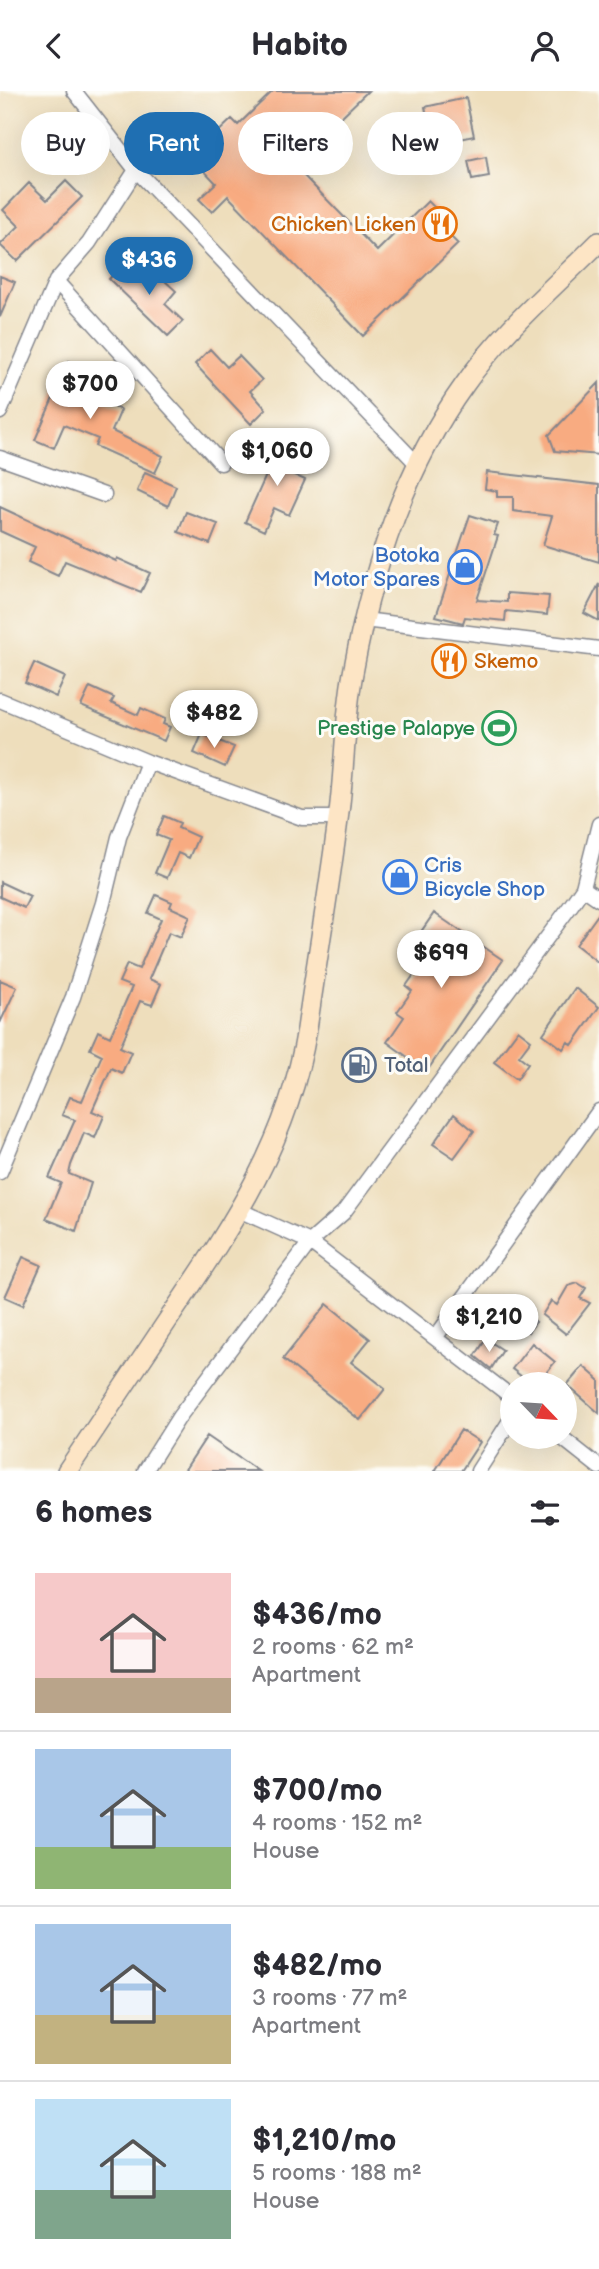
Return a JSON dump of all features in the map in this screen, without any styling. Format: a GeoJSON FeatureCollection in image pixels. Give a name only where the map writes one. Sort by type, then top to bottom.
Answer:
{"type":"FeatureCollection","features":[{"type":"Feature","properties":{"kind":"street"},"geometry":{"type":"LineString","coordinates":[[74,91],[124,155]]}},
{"type":"Feature","properties":{"kind":"street"},"geometry":{"type":"LineString","coordinates":[[0,412],[56,281],[89,243],[133,175]]}},
{"type":"Feature","properties":{"kind":"street"},"geometry":{"type":"LineString","coordinates":[[141,175],[419,467]]}},
{"type":"Feature","properties":{"kind":"street"},"geometry":{"type":"LineString","coordinates":[[66,1471],[241,1211],[272,1149],[303,1057],[338,818],[352,675],[364,619],[392,528],[443,417],[487,355],[599,242]]}},
{"type":"Feature","properties":{"kind":"street"},"geometry":{"type":"LineString","coordinates":[[56,281],[221,463]]}},
{"type":"Feature","properties":{"kind":"street"},"geometry":{"type":"LineString","coordinates":[[0,458],[104,495]]}},
{"type":"Feature","properties":{"kind":"street"},"geometry":{"type":"LineString","coordinates":[[364,619],[599,649]]}},
{"type":"Feature","properties":{"kind":"street"},"geometry":{"type":"LineString","coordinates":[[0,700],[148,762],[302,818],[338,818]]}},
{"type":"Feature","properties":{"kind":"street"},"geometry":{"type":"LineString","coordinates":[[0,1172],[74,997],[103,903],[119,837],[148,762]]}},
{"type":"Feature","properties":{"kind":"street"},"geometry":{"type":"LineString","coordinates":[[145,1471],[179,1417],[310,1242],[343,1213],[583,888],[599,824]]}},
{"type":"Feature","properties":{"kind":"street"},"geometry":{"type":"LineString","coordinates":[[583,888],[599,899]]}},
{"type":"Feature","properties":{"kind":"street"},"geometry":{"type":"LineString","coordinates":[[435,1338],[599,1111]]}},
{"type":"Feature","properties":{"kind":"street"},"geometry":{"type":"LineString","coordinates":[[241,1211],[310,1242],[500,1388]]}},
{"type":"Feature","properties":{"kind":"street"},"geometry":{"type":"LineString","coordinates":[[478,1471],[500,1436]]}},
{"type":"Feature","properties":{"kind":"street"},"geometry":{"type":"LineString","coordinates":[[576,1449],[599,1467]]}},
{"type":"Feature","properties":{"kind":"building"},"geometry":{"type":"Polygon","coordinates":[[[273,91],[368,91],[346,112],[251,112],[273,91]]]}},
{"type":"Feature","properties":{"kind":"building"},"geometry":{"type":"Polygon","coordinates":[[[466,98],[474,136],[463,138],[463,112],[426,112],[425,107],[466,98]]]}},
{"type":"Feature","properties":{"kind":"building"},"geometry":{"type":"Polygon","coordinates":[[[232,119],[238,125],[238,175],[305,175],[377,251],[428,201],[449,222],[443,229],[458,244],[363,336],[228,196],[212,212],[199,199],[216,183],[208,175],[224,175],[224,127],[232,119]]]}},
{"type":"Feature","properties":{"kind":"building"},"geometry":{"type":"Polygon","coordinates":[[[486,157],[489,177],[472,180],[468,161],[486,157]]]}},
{"type":"Feature","properties":{"kind":"building"},"geometry":{"type":"Polygon","coordinates":[[[66,181],[82,197],[17,261],[0,245],[19,226],[3,210],[29,183],[47,200],[66,181]]]}},
{"type":"Feature","properties":{"kind":"building"},"geometry":{"type":"Polygon","coordinates":[[[123,264],[141,281],[152,269],[176,291],[165,304],[183,321],[168,336],[109,279],[123,264]]]}},
{"type":"Feature","properties":{"kind":"building"},"geometry":{"type":"Polygon","coordinates":[[[0,276],[15,282],[0,317],[0,276]]]}},
{"type":"Feature","properties":{"kind":"building"},"geometry":{"type":"Polygon","coordinates":[[[210,349],[227,367],[239,356],[262,380],[250,391],[266,409],[251,424],[195,364],[210,349]]]}},
{"type":"Feature","properties":{"kind":"building"},"geometry":{"type":"Polygon","coordinates":[[[69,361],[88,369],[79,391],[121,410],[112,431],[163,456],[155,473],[95,446],[98,439],[64,425],[54,448],[35,440],[69,361]]]}},
{"type":"Feature","properties":{"kind":"building"},"geometry":{"type":"Polygon","coordinates":[[[599,383],[599,455],[555,451],[549,435],[599,383]]]}},
{"type":"Feature","properties":{"kind":"building"},"geometry":{"type":"Polygon","coordinates":[[[281,442],[300,451],[290,473],[305,480],[289,515],[274,508],[264,531],[245,522],[281,442]]]}},
{"type":"Feature","properties":{"kind":"building"},"geometry":{"type":"Polygon","coordinates":[[[145,472],[176,486],[168,506],[137,491],[145,472]]]}},
{"type":"Feature","properties":{"kind":"building"},"geometry":{"type":"Polygon","coordinates":[[[487,472],[599,485],[599,562],[543,545],[552,516],[513,511],[513,497],[497,497],[497,491],[485,489],[487,472]]]}},
{"type":"Feature","properties":{"kind":"building"},"geometry":{"type":"Polygon","coordinates":[[[0,507],[116,561],[117,558],[150,573],[141,592],[65,561],[58,576],[28,562],[35,547],[0,531],[0,507]]]}},
{"type":"Feature","properties":{"kind":"building"},"geometry":{"type":"Polygon","coordinates":[[[186,512],[218,524],[210,544],[178,532],[186,512]]]}},
{"type":"Feature","properties":{"kind":"building"},"geometry":{"type":"Polygon","coordinates":[[[470,515],[498,524],[494,535],[498,536],[477,600],[507,602],[507,593],[549,596],[547,615],[506,611],[505,621],[465,617],[463,623],[436,616],[470,515]]]}},
{"type":"Feature","properties":{"kind":"building"},"geometry":{"type":"Polygon","coordinates":[[[599,584],[599,621],[584,613],[599,584]]]}},
{"type":"Feature","properties":{"kind":"building"},"geometry":{"type":"Polygon","coordinates":[[[34,663],[65,677],[56,697],[25,683],[34,663]]]}},
{"type":"Feature","properties":{"kind":"building"},"geometry":{"type":"Polygon","coordinates":[[[90,687],[114,698],[111,703],[138,715],[141,708],[165,719],[163,724],[170,727],[164,741],[81,706],[90,687]]]}},
{"type":"Feature","properties":{"kind":"building"},"geometry":{"type":"Polygon","coordinates":[[[202,734],[234,747],[225,767],[194,753],[202,734]]]}},
{"type":"Feature","properties":{"kind":"building"},"geometry":{"type":"Polygon","coordinates":[[[164,816],[180,823],[178,828],[198,837],[189,858],[178,853],[167,878],[155,873],[169,840],[156,835],[164,816]]]}},
{"type":"Feature","properties":{"kind":"building"},"geometry":{"type":"Polygon","coordinates":[[[0,882],[30,896],[24,908],[0,897],[0,882]]]}},
{"type":"Feature","properties":{"kind":"building"},"geometry":{"type":"Polygon","coordinates":[[[156,895],[172,902],[170,907],[190,916],[181,937],[169,932],[149,979],[161,984],[152,1005],[140,1001],[120,1047],[131,1052],[122,1073],[111,1068],[92,1111],[104,1116],[95,1138],[84,1133],[71,1165],[69,1174],[91,1183],[76,1231],[46,1219],[61,1183],[49,1178],[75,1120],[62,1115],[70,1097],[82,1101],[102,1055],[90,1049],[98,1031],[110,1037],[132,987],[119,982],[127,964],[139,969],[161,919],[148,913],[156,895]]]}},
{"type":"Feature","properties":{"kind":"building"},"geometry":{"type":"Polygon","coordinates":[[[434,913],[503,960],[427,1071],[387,1042],[404,1017],[397,1012],[412,991],[406,986],[420,966],[412,961],[426,942],[418,936],[434,913]]]}},
{"type":"Feature","properties":{"kind":"building"},"geometry":{"type":"Polygon","coordinates":[[[599,913],[599,963],[576,945],[599,913]]]}},
{"type":"Feature","properties":{"kind":"building"},"geometry":{"type":"Polygon","coordinates":[[[0,980],[17,987],[0,1023],[0,980]]]}},
{"type":"Feature","properties":{"kind":"building"},"geometry":{"type":"Polygon","coordinates":[[[575,988],[599,1007],[572,1045],[568,1042],[563,1049],[543,1034],[575,988]]]}},
{"type":"Feature","properties":{"kind":"building"},"geometry":{"type":"Polygon","coordinates":[[[518,1030],[531,1040],[519,1056],[528,1063],[517,1079],[494,1062],[518,1030]]]}},
{"type":"Feature","properties":{"kind":"building"},"geometry":{"type":"Polygon","coordinates":[[[454,1114],[474,1131],[454,1158],[433,1144],[454,1114]]]}},
{"type":"Feature","properties":{"kind":"building"},"geometry":{"type":"Polygon","coordinates":[[[23,1257],[41,1265],[23,1305],[5,1297],[23,1257]]]}},
{"type":"Feature","properties":{"kind":"building"},"geometry":{"type":"Polygon","coordinates":[[[578,1283],[586,1288],[580,1298],[590,1303],[566,1334],[542,1315],[551,1301],[557,1305],[568,1286],[578,1283]]]}},
{"type":"Feature","properties":{"kind":"building"},"geometry":{"type":"Polygon","coordinates":[[[327,1304],[370,1339],[351,1362],[385,1389],[360,1420],[283,1359],[327,1304]]]}},
{"type":"Feature","properties":{"kind":"building"},"geometry":{"type":"Polygon","coordinates":[[[516,1305],[536,1322],[528,1332],[507,1315],[516,1305]]]}},
{"type":"Feature","properties":{"kind":"building"},"geometry":{"type":"Polygon","coordinates":[[[486,1339],[503,1350],[491,1369],[475,1356],[486,1339]]]}},
{"type":"Feature","properties":{"kind":"building"},"geometry":{"type":"Polygon","coordinates":[[[532,1343],[555,1362],[547,1372],[516,1372],[512,1369],[532,1343]]]}},
{"type":"Feature","properties":{"kind":"building"},"geometry":{"type":"Polygon","coordinates":[[[583,1366],[599,1380],[599,1413],[578,1395],[578,1372],[583,1366]]]}},
{"type":"Feature","properties":{"kind":"building"},"geometry":{"type":"Polygon","coordinates":[[[461,1430],[480,1442],[461,1471],[435,1471],[461,1430]]]}},
{"type":"Feature","properties":{"kind":"building"},"geometry":{"type":"Polygon","coordinates":[[[207,1436],[258,1471],[184,1471],[207,1436]]]}},
{"type":"Feature","properties":{"kind":"place","name":"Chicken Licken"},"geometry":{"type":"Point","coordinates":[440,224]}},
{"type":"Feature","properties":{"kind":"place","name":"Botoka Motor Spares"},"geometry":{"type":"Point","coordinates":[465,567]}},
{"type":"Feature","properties":{"kind":"place","name":"Skemo"},"geometry":{"type":"Point","coordinates":[449,661]}},
{"type":"Feature","properties":{"kind":"place","name":"Prestige Palapye"},"geometry":{"type":"Point","coordinates":[499,728]}},
{"type":"Feature","properties":{"kind":"place","name":"Cris Bicycle Shop"},"geometry":{"type":"Point","coordinates":[400,877]}},
{"type":"Feature","properties":{"kind":"place","name":"Total"},"geometry":{"type":"Point","coordinates":[359,1065]}}]}
